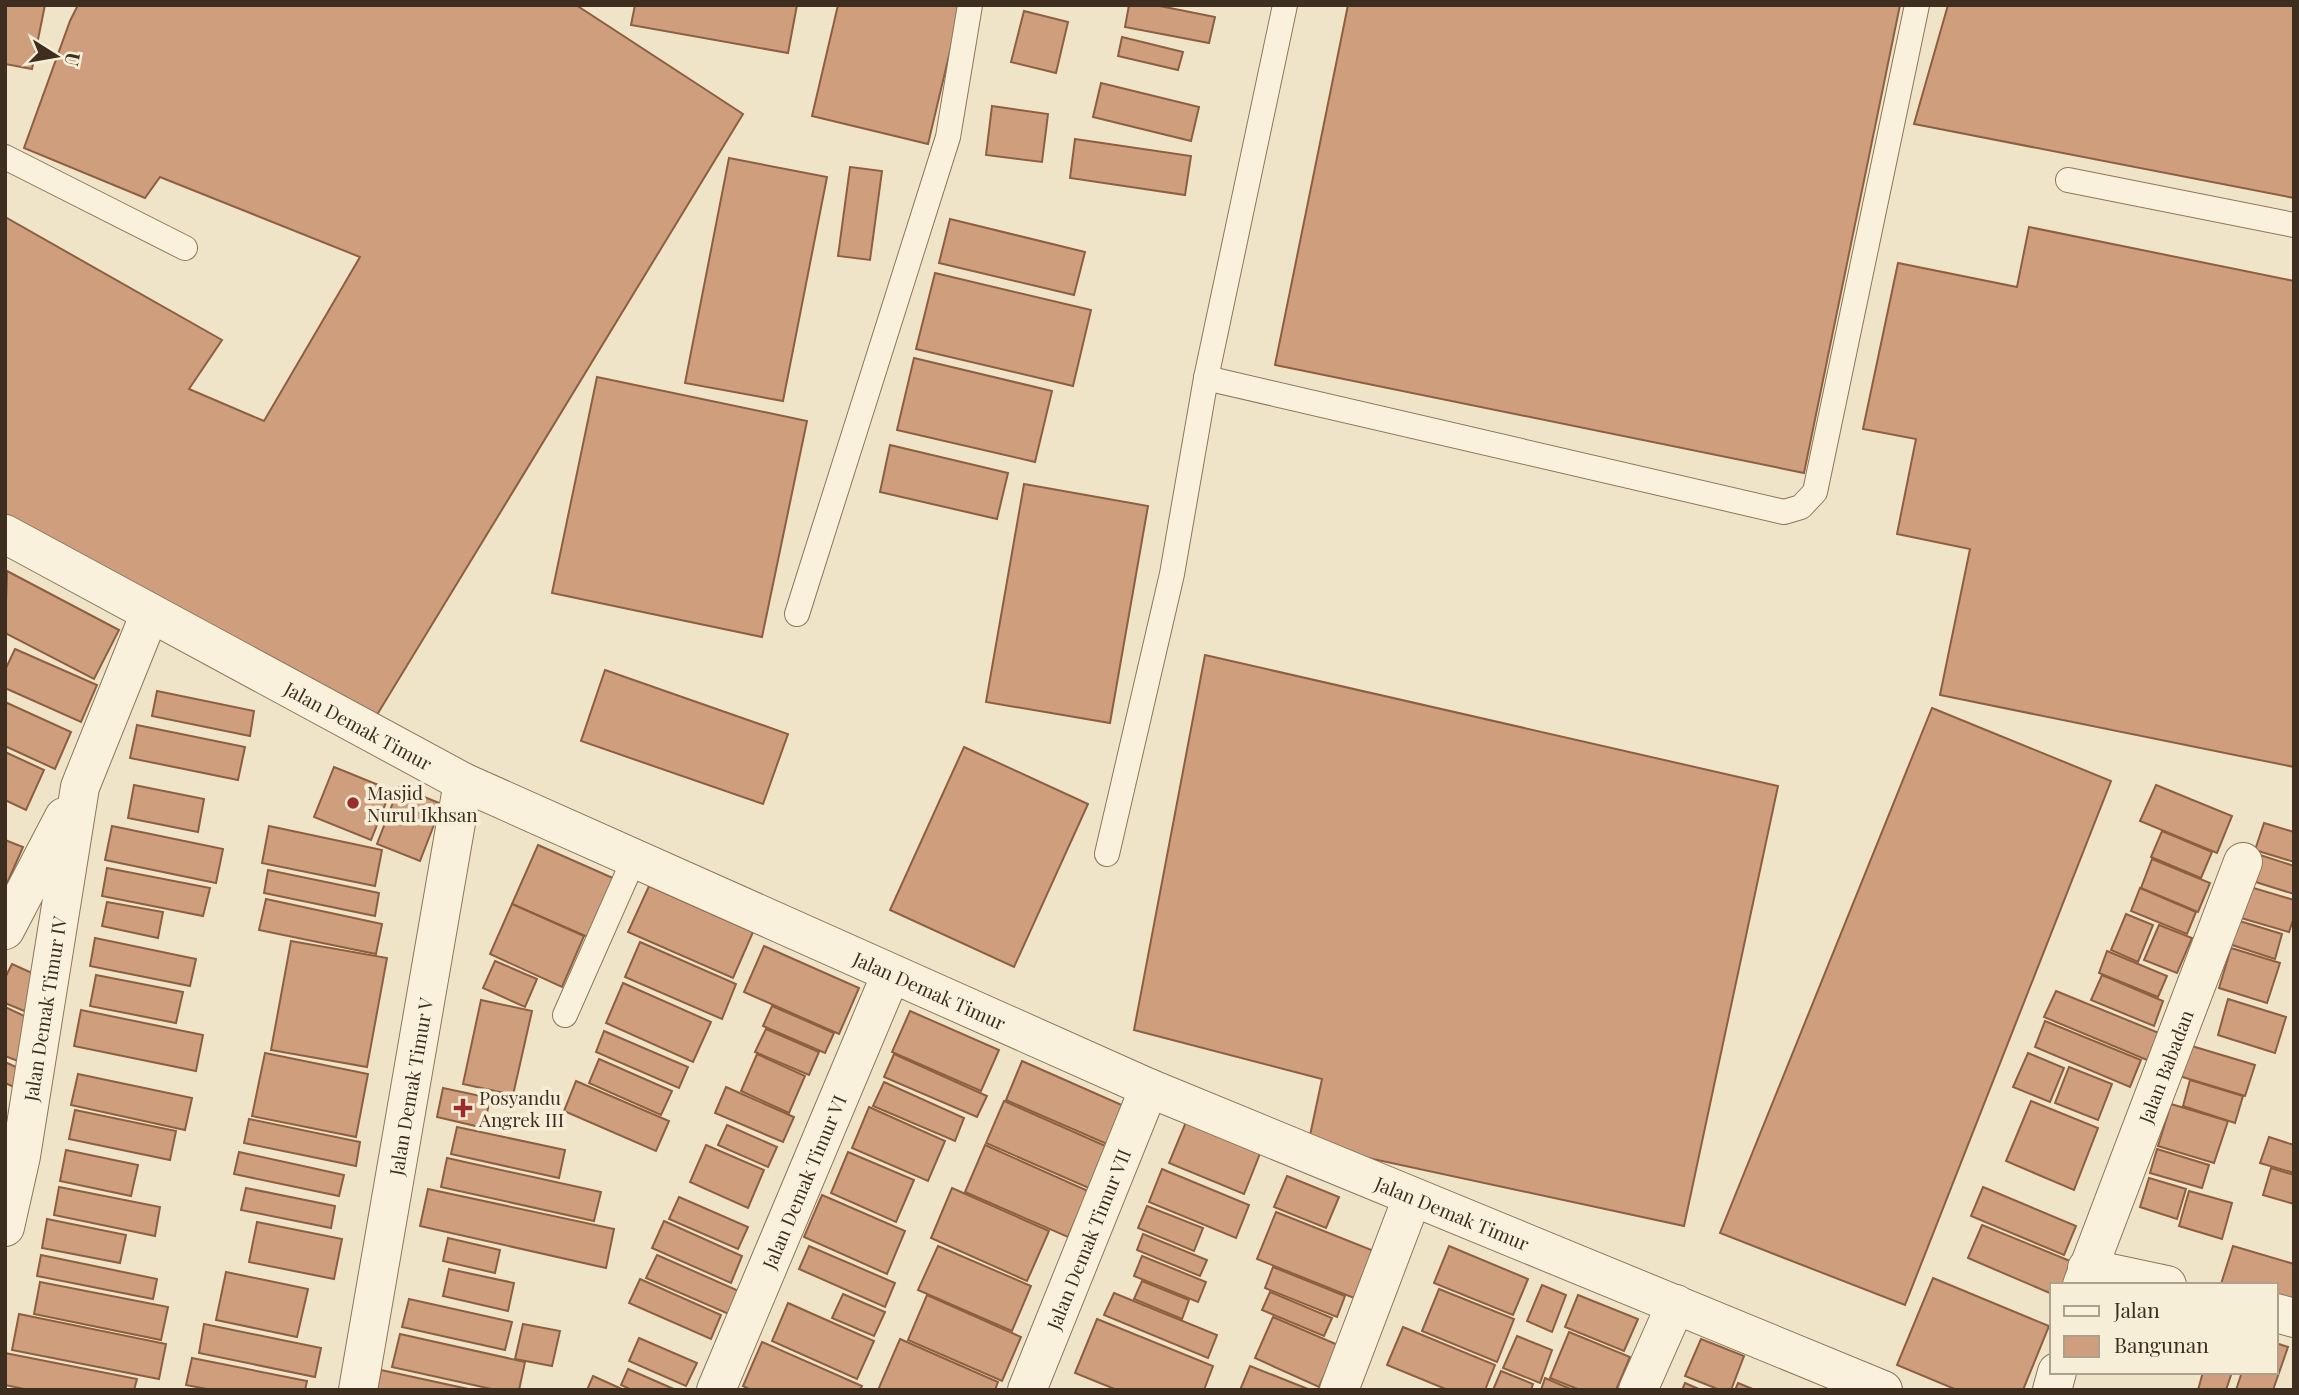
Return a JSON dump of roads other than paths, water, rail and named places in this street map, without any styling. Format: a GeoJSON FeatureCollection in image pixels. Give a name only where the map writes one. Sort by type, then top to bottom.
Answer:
{"type":"FeatureCollection","features":[{"type":"Feature","properties":{"kind":"street","name":"Jalan Demak Timur"},"geometry":{"type":"LineString","coordinates":[[5,534],[463,782],[1149,1088],[1883,1390]]}},
{"type":"Feature","properties":{"kind":"street","name":"Jalan Demak Timur IV"},"geometry":{"type":"LineString","coordinates":[[5,930],[80,787],[150,613]]}},
{"type":"Feature","properties":{"kind":"street","name":"Jalan Demak Timur V"},"geometry":{"type":"LineString","coordinates":[[358,1390],[463,782]]}},
{"type":"Feature","properties":{"kind":"street","name":"Jalan Demak Timur IV"},"geometry":{"type":"LineString","coordinates":[[5,1227],[21,1156],[80,787]]}},
{"type":"Feature","properties":{"kind":"street","name":"Jalan Babadan"},"geometry":{"type":"LineString","coordinates":[[2149,1283],[2084,1276],[2243,862]]}},
{"type":"Feature","properties":{"kind":"street","name":"Jalan Demak Timur VI"},"geometry":{"type":"LineString","coordinates":[[716,1390],[891,974]]}},
{"type":"Feature","properties":{"kind":"street","name":"Jalan Demak Timur VII"},"geometry":{"type":"LineString","coordinates":[[1027,1390],[1149,1088]]}},
{"type":"Feature","properties":{"kind":"street"},"geometry":{"type":"LineString","coordinates":[[1339,1390],[1412,1198]]}},
{"type":"Feature","properties":{"kind":"street"},"geometry":{"type":"LineString","coordinates":[[1638,1390],[1676,1304]]}},
{"type":"Feature","properties":{"kind":"lane"},"geometry":{"type":"LineString","coordinates":[[797,614],[948,137],[970,5]]}},
{"type":"Feature","properties":{"kind":"lane"},"geometry":{"type":"LineString","coordinates":[[1107,854],[1172,574],[1206,378],[1285,5]]}},
{"type":"Feature","properties":{"kind":"lane"},"geometry":{"type":"LineString","coordinates":[[1206,378],[1784,512],[1801,507],[1815,492],[1917,5]]}},
{"type":"Feature","properties":{"kind":"lane"},"geometry":{"type":"LineString","coordinates":[[5,157],[184,248]]}},
{"type":"Feature","properties":{"kind":"lane"},"geometry":{"type":"LineString","coordinates":[[2068,180],[2294,225]]}},
{"type":"Feature","properties":{"kind":"lane"},"geometry":{"type":"LineString","coordinates":[[565,1015],[634,859]]}},
{"type":"Feature","properties":{"kind":"place","name":"Masjid Nurul Ikhsan"},"geometry":{"type":"Point","coordinates":[353,803]}},
{"type":"Feature","properties":{"kind":"place","name":"Posyandu Angrek III"},"geometry":{"type":"Point","coordinates":[463,1108]}}]}
